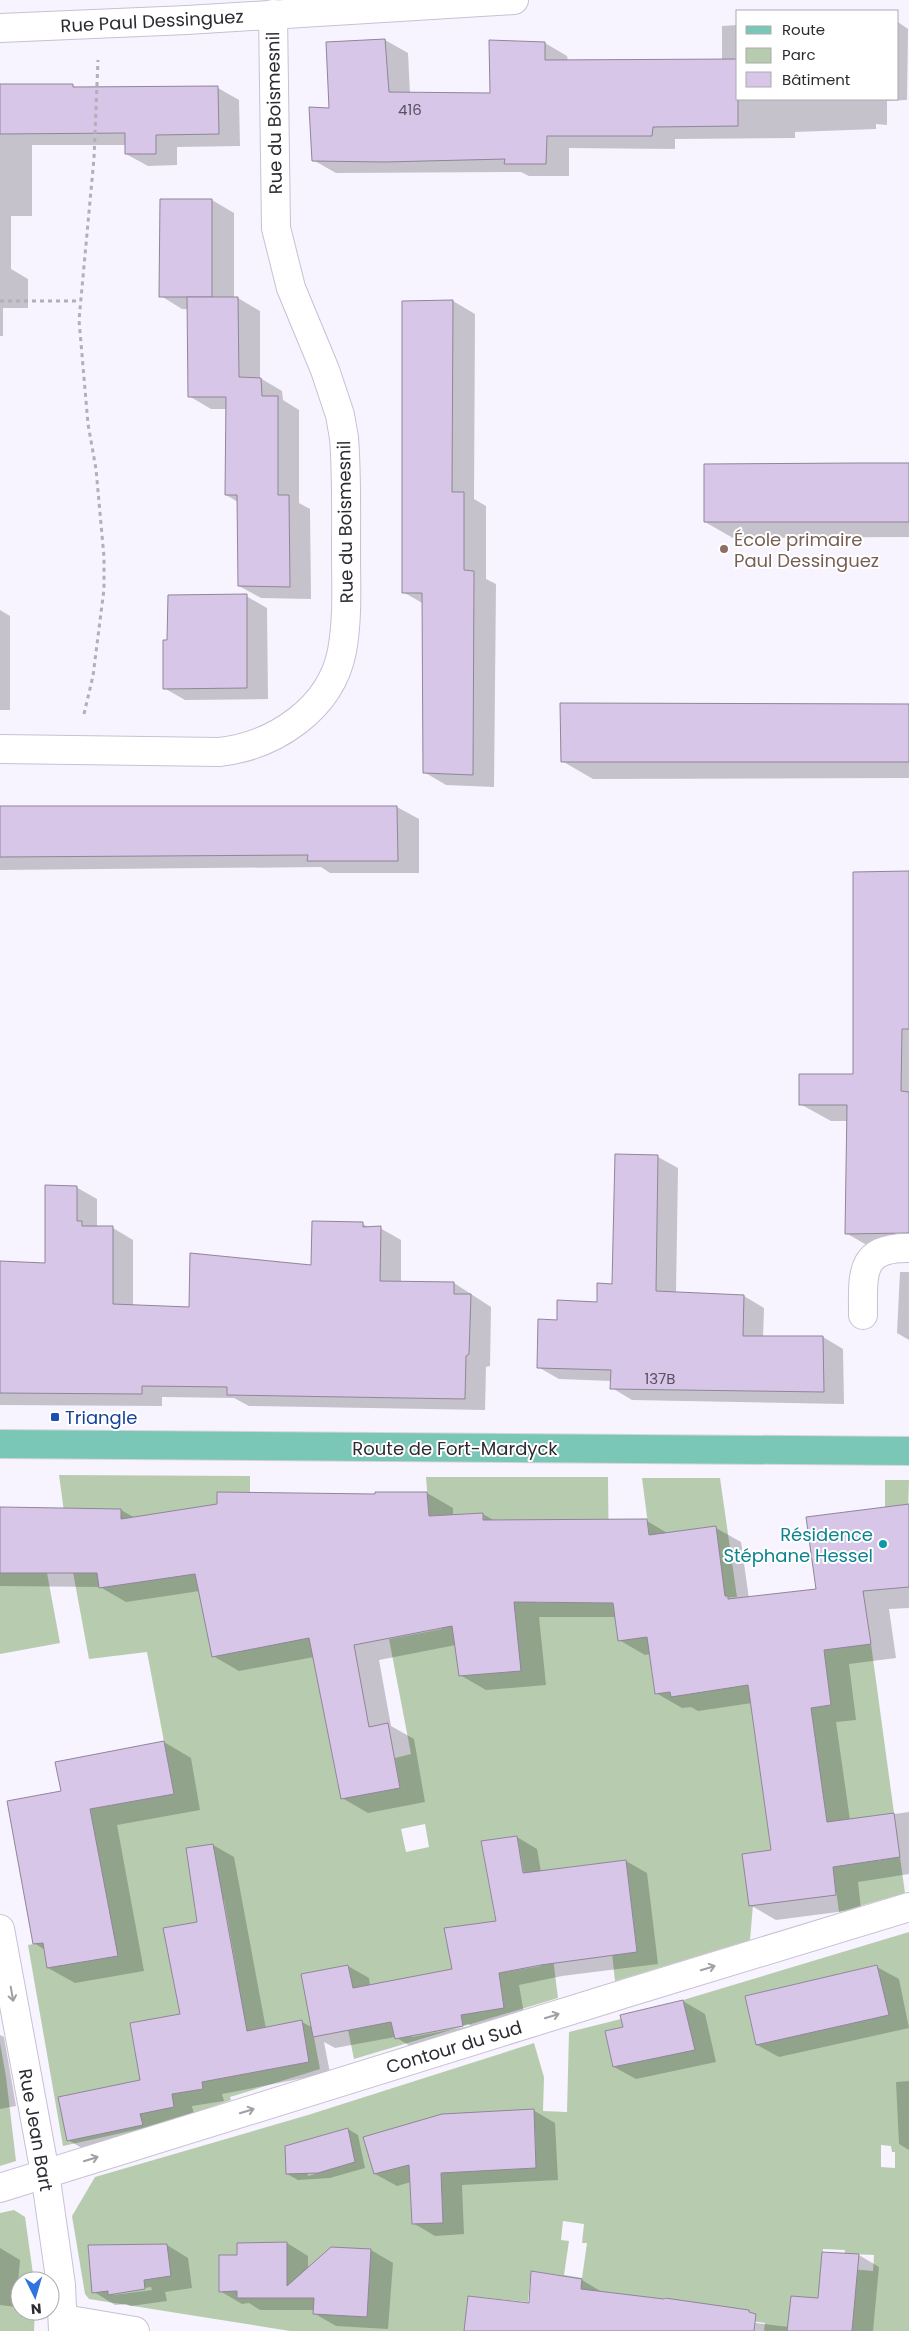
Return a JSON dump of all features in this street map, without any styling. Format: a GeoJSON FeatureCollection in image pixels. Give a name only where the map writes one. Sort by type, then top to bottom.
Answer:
{"type":"FeatureCollection","features":[{"type":"Feature","properties":{"kind":"main road","name":"Route de Fort-Mardyck"},"geometry":{"type":"LineString","coordinates":[[0,1444],[909,1451]]}},
{"type":"Feature","properties":{"kind":"street","name":"Rue Paul Dessinguez"},"geometry":{"type":"LineString","coordinates":[[0,28],[514,0]]}},
{"type":"Feature","properties":{"kind":"street","name":"Rue du Boismesnil"},"geometry":{"type":"LineString","coordinates":[[0,750],[219,752],[252,746],[282,731],[306,712],[326,687],[342,653],[346,617],[344,438],[340,415],[325,370],[288,281],[276,228],[273,14]]}},
{"type":"Feature","properties":{"kind":"street"},"geometry":{"type":"LineString","coordinates":[[863,1315],[864,1280],[870,1261],[876,1253],[884,1249],[909,1248]]}},
{"type":"Feature","properties":{"kind":"street","name":"Contour du Sud"},"geometry":{"type":"LineString","coordinates":[[0,2188],[909,1907]]}},
{"type":"Feature","properties":{"kind":"street","name":"Rue Jean Bart"},"geometry":{"type":"LineString","coordinates":[[0,1929],[45,2173],[63,2325]]}},
{"type":"Feature","properties":{"kind":"street"},"geometry":{"type":"LineString","coordinates":[[63,2325],[135,2331]]}},
{"type":"Feature","properties":{"kind":"path"},"geometry":{"type":"LineString","coordinates":[[75,751],[93,676],[104,589],[104,557],[96,469],[88,424],[78,320],[94,158],[99,24]]}},
{"type":"Feature","properties":{"kind":"path"},"geometry":{"type":"LineString","coordinates":[[0,301],[80,301]]}},
{"type":"Feature","properties":{"kind":"green space"},"geometry":{"type":"Polygon","coordinates":[[[59,1475],[250,1476],[250,1492],[217,1492],[217,1539],[307,1625],[338,1785],[380,1792],[400,1788],[395,1758],[411,1754],[389,1639],[442,1629],[438,1605],[487,1572],[483,1513],[429,1516],[426,1477],[608,1477],[609,1575],[644,1621],[646,1638],[662,1635],[722,1575],[716,1527],[654,1571],[642,1478],[720,1478],[737,1597],[704,1599],[738,1611],[771,1850],[753,1905],[750,1940],[615,1981],[612,1953],[637,1950],[626,1860],[569,1867],[545,1894],[558,1998],[354,2059],[348,2030],[361,2027],[348,1965],[302,1974],[320,2069],[230,2097],[231,2100],[149,2129],[149,2127],[63,2146],[28,1945],[113,1930],[90,1809],[174,1794],[147,1652],[89,1659],[70,1556],[59,1475]],[[535,1578],[536,1603],[603,1603],[535,1578]],[[666,1665],[651,1667],[655,1694],[670,1692],[671,1697],[666,1665]],[[425,1824],[401,1829],[406,1852],[429,1847],[425,1824]],[[517,1836],[481,1841],[505,1972],[541,1966],[517,1836]],[[224,1900],[194,1905],[197,1922],[170,1962],[179,2010],[211,2004],[208,1978],[237,1973],[224,1900]],[[454,1976],[385,1988],[395,2039],[463,2026],[461,2015],[504,2007],[500,1980],[454,1976]],[[143,2021],[130,2023],[135,2052],[153,2111],[174,2107],[172,2094],[203,2089],[143,2021]]]}},
{"type":"Feature","properties":{"kind":"green space"},"geometry":{"type":"Polygon","coordinates":[[[885,1480],[909,1480],[908,1510],[885,1510],[885,1480]]]}},
{"type":"Feature","properties":{"kind":"green space"},"geometry":{"type":"Polygon","coordinates":[[[0,1573],[47,1573],[60,1643],[0,1654],[0,1573]]]}},
{"type":"Feature","properties":{"kind":"green space"},"geometry":{"type":"Polygon","coordinates":[[[861,1576],[864,1595],[845,1598],[852,1646],[871,1644],[894,1813],[871,1816],[876,1861],[900,1857],[905,1893],[839,1912],[811,1708],[831,1705],[829,1693],[810,1695],[809,1687],[828,1684],[824,1650],[838,1648],[831,1593],[841,1592],[840,1579],[861,1576]]]}},
{"type":"Feature","properties":{"kind":"green space"},"geometry":{"type":"Polygon","coordinates":[[[909,1932],[909,2331],[852,2331],[840,2303],[845,2250],[823,2249],[815,2331],[764,2331],[765,2323],[704,2315],[665,2297],[663,2313],[554,2305],[558,2275],[531,2271],[528,2302],[468,2296],[464,2331],[290,2331],[89,2299],[85,2294],[72,2216],[95,2177],[308,2115],[534,2043],[544,2077],[543,2111],[567,2112],[569,2032],[621,2019],[623,2027],[605,2031],[613,2067],[694,2050],[683,2000],[909,1932]],[[877,1965],[745,1996],[756,2045],[889,2015],[877,1965]],[[458,2113],[460,2172],[536,2168],[535,2129],[458,2113]],[[348,2128],[308,2140],[308,2176],[354,2162],[348,2128]],[[881,2145],[881,2167],[895,2168],[895,2152],[892,2152],[891,2146],[881,2145]],[[563,2221],[561,2240],[569,2241],[564,2275],[582,2278],[587,2243],[582,2243],[584,2224],[563,2221]],[[851,2254],[850,2269],[873,2271],[874,2255],[851,2254]]]}},
{"type":"Feature","properties":{"kind":"green space"},"geometry":{"type":"Polygon","coordinates":[[[0,2043],[16,2161],[0,2166],[0,2043]]]}},
{"type":"Feature","properties":{"kind":"green space"},"geometry":{"type":"Polygon","coordinates":[[[14,2210],[25,2217],[33,2271],[10,2271],[10,2321],[34,2321],[34,2331],[0,2331],[0,2213],[14,2210]]]}},
{"type":"Feature","properties":{"kind":"building"},"geometry":{"type":"Polygon","coordinates":[[[385,39],[389,92],[490,93],[489,40],[545,42],[545,60],[736,59],[738,126],[653,127],[652,136],[547,136],[546,164],[504,164],[505,159],[385,162],[312,161],[309,107],[329,108],[326,42],[385,39]]]}},
{"type":"Feature","properties":{"kind":"building"},"geometry":{"type":"Polygon","coordinates":[[[0,84],[73,84],[73,87],[218,86],[219,134],[156,135],[156,154],[125,154],[125,133],[0,134],[0,84]]]}},
{"type":"Feature","properties":{"kind":"building"},"geometry":{"type":"Polygon","coordinates":[[[160,199],[212,199],[212,297],[159,297],[160,199]]]}},
{"type":"Feature","properties":{"kind":"building"},"geometry":{"type":"Polygon","coordinates":[[[187,297],[238,297],[239,377],[261,378],[262,396],[278,396],[278,495],[289,495],[290,587],[238,586],[237,495],[225,495],[226,397],[188,397],[187,297]]]}},
{"type":"Feature","properties":{"kind":"building"},"geometry":{"type":"Polygon","coordinates":[[[453,300],[452,492],[464,492],[464,570],[474,571],[473,775],[423,773],[422,593],[402,593],[402,301],[453,300]]]}},
{"type":"Feature","properties":{"kind":"building"},"geometry":{"type":"Polygon","coordinates":[[[909,463],[909,522],[704,522],[704,464],[909,463]]]}},
{"type":"Feature","properties":{"kind":"building"},"geometry":{"type":"Polygon","coordinates":[[[247,594],[247,688],[163,689],[163,640],[167,640],[168,595],[247,594]]]}},
{"type":"Feature","properties":{"kind":"building"},"geometry":{"type":"Polygon","coordinates":[[[560,703],[909,704],[909,762],[561,762],[560,703]]]}},
{"type":"Feature","properties":{"kind":"building"},"geometry":{"type":"Polygon","coordinates":[[[0,806],[397,806],[398,861],[307,861],[308,855],[0,857],[0,806]]]}},
{"type":"Feature","properties":{"kind":"building"},"geometry":{"type":"Polygon","coordinates":[[[909,871],[909,1029],[902,1029],[901,1091],[909,1092],[909,1233],[845,1234],[847,1105],[799,1105],[799,1074],[853,1074],[853,872],[909,871]]]}},
{"type":"Feature","properties":{"kind":"building"},"geometry":{"type":"Polygon","coordinates":[[[615,1154],[658,1155],[656,1291],[744,1295],[743,1336],[823,1336],[824,1392],[610,1389],[611,1370],[537,1368],[538,1319],[557,1320],[557,1300],[597,1302],[597,1283],[612,1284],[615,1154]]]}},
{"type":"Feature","properties":{"kind":"building"},"geometry":{"type":"Polygon","coordinates":[[[45,1185],[77,1186],[77,1221],[82,1221],[82,1226],[113,1226],[113,1304],[189,1307],[190,1253],[311,1265],[312,1221],[363,1222],[363,1227],[381,1226],[380,1281],[454,1282],[454,1294],[471,1294],[465,1399],[227,1395],[227,1387],[142,1386],[142,1394],[0,1393],[0,1261],[45,1263],[45,1185]]]}},
{"type":"Feature","properties":{"kind":"building"},"geometry":{"type":"Polygon","coordinates":[[[217,1492],[375,1494],[375,1492],[427,1492],[429,1516],[483,1513],[483,1520],[647,1519],[649,1535],[716,1526],[725,1596],[728,1596],[728,1599],[816,1589],[806,1517],[909,1504],[909,1587],[863,1591],[871,1644],[824,1650],[831,1705],[811,1708],[827,1822],[894,1813],[900,1857],[833,1867],[836,1895],[749,1906],[742,1854],[771,1850],[748,1685],[671,1697],[670,1692],[655,1694],[647,1637],[618,1641],[613,1603],[514,1602],[521,1671],[459,1676],[452,1626],[354,1645],[369,1727],[388,1723],[400,1788],[341,1799],[309,1638],[212,1657],[195,1574],[99,1588],[97,1573],[0,1573],[0,1507],[121,1509],[121,1519],[217,1504],[217,1492]]]}},
{"type":"Feature","properties":{"kind":"building"},"geometry":{"type":"Polygon","coordinates":[[[164,1741],[174,1794],[90,1809],[118,1956],[47,1968],[43,1943],[33,1944],[7,1801],[61,1791],[55,1762],[164,1741]]]}},
{"type":"Feature","properties":{"kind":"building"},"geometry":{"type":"Polygon","coordinates":[[[517,1836],[523,1873],[626,1860],[637,1952],[541,1965],[499,1973],[504,2008],[461,2015],[463,2026],[395,2039],[391,2022],[313,2037],[301,1974],[348,1965],[353,1988],[452,1969],[444,1928],[496,1921],[481,1841],[517,1836]]]}},
{"type":"Feature","properties":{"kind":"building"},"geometry":{"type":"Polygon","coordinates":[[[213,1844],[247,2031],[302,2020],[309,2062],[202,2082],[203,2089],[172,2094],[174,2107],[140,2114],[143,2125],[67,2141],[58,2097],[140,2080],[130,2023],[180,2014],[163,1928],[197,1922],[186,1848],[213,1844]]]}},
{"type":"Feature","properties":{"kind":"building"},"geometry":{"type":"Polygon","coordinates":[[[877,1965],[889,2015],[756,2045],[745,1996],[877,1965]]]}},
{"type":"Feature","properties":{"kind":"building"},"geometry":{"type":"Polygon","coordinates":[[[683,2000],[695,2050],[613,2067],[605,2031],[623,2027],[620,2015],[683,2000]]]}},
{"type":"Feature","properties":{"kind":"building"},"geometry":{"type":"Polygon","coordinates":[[[534,2109],[536,2168],[441,2173],[443,2223],[412,2224],[409,2165],[374,2174],[363,2137],[442,2114],[534,2109]]]}},
{"type":"Feature","properties":{"kind":"building"},"geometry":{"type":"Polygon","coordinates":[[[348,2128],[355,2162],[318,2173],[286,2174],[285,2146],[348,2128]]]}},
{"type":"Feature","properties":{"kind":"building"},"geometry":{"type":"Polygon","coordinates":[[[287,2242],[287,2286],[331,2247],[371,2249],[367,2317],[313,2314],[314,2298],[237,2298],[237,2291],[219,2292],[219,2255],[237,2255],[237,2243],[287,2242]]]}},
{"type":"Feature","properties":{"kind":"building"},"geometry":{"type":"Polygon","coordinates":[[[167,2244],[171,2276],[144,2280],[145,2289],[108,2295],[108,2291],[92,2293],[88,2245],[167,2244]]]}},
{"type":"Feature","properties":{"kind":"building"},"geometry":{"type":"Polygon","coordinates":[[[822,2252],[859,2254],[852,2331],[787,2331],[791,2296],[818,2298],[822,2252]]]}},
{"type":"Feature","properties":{"kind":"building"},"geometry":{"type":"Polygon","coordinates":[[[531,2271],[582,2279],[581,2289],[749,2310],[749,2312],[756,2314],[754,2331],[464,2331],[468,2296],[529,2303],[531,2271]]]}},
{"type":"Feature","properties":{"kind":"place","name":"École primaire Paul Dessinguez"},"geometry":{"type":"Point","coordinates":[724,549]}},
{"type":"Feature","properties":{"kind":"place","name":"Triangle"},"geometry":{"type":"Point","coordinates":[55,1417]}},
{"type":"Feature","properties":{"kind":"place","name":"Résidence Stéphane Hessel"},"geometry":{"type":"Point","coordinates":[883,1544]}}]}
